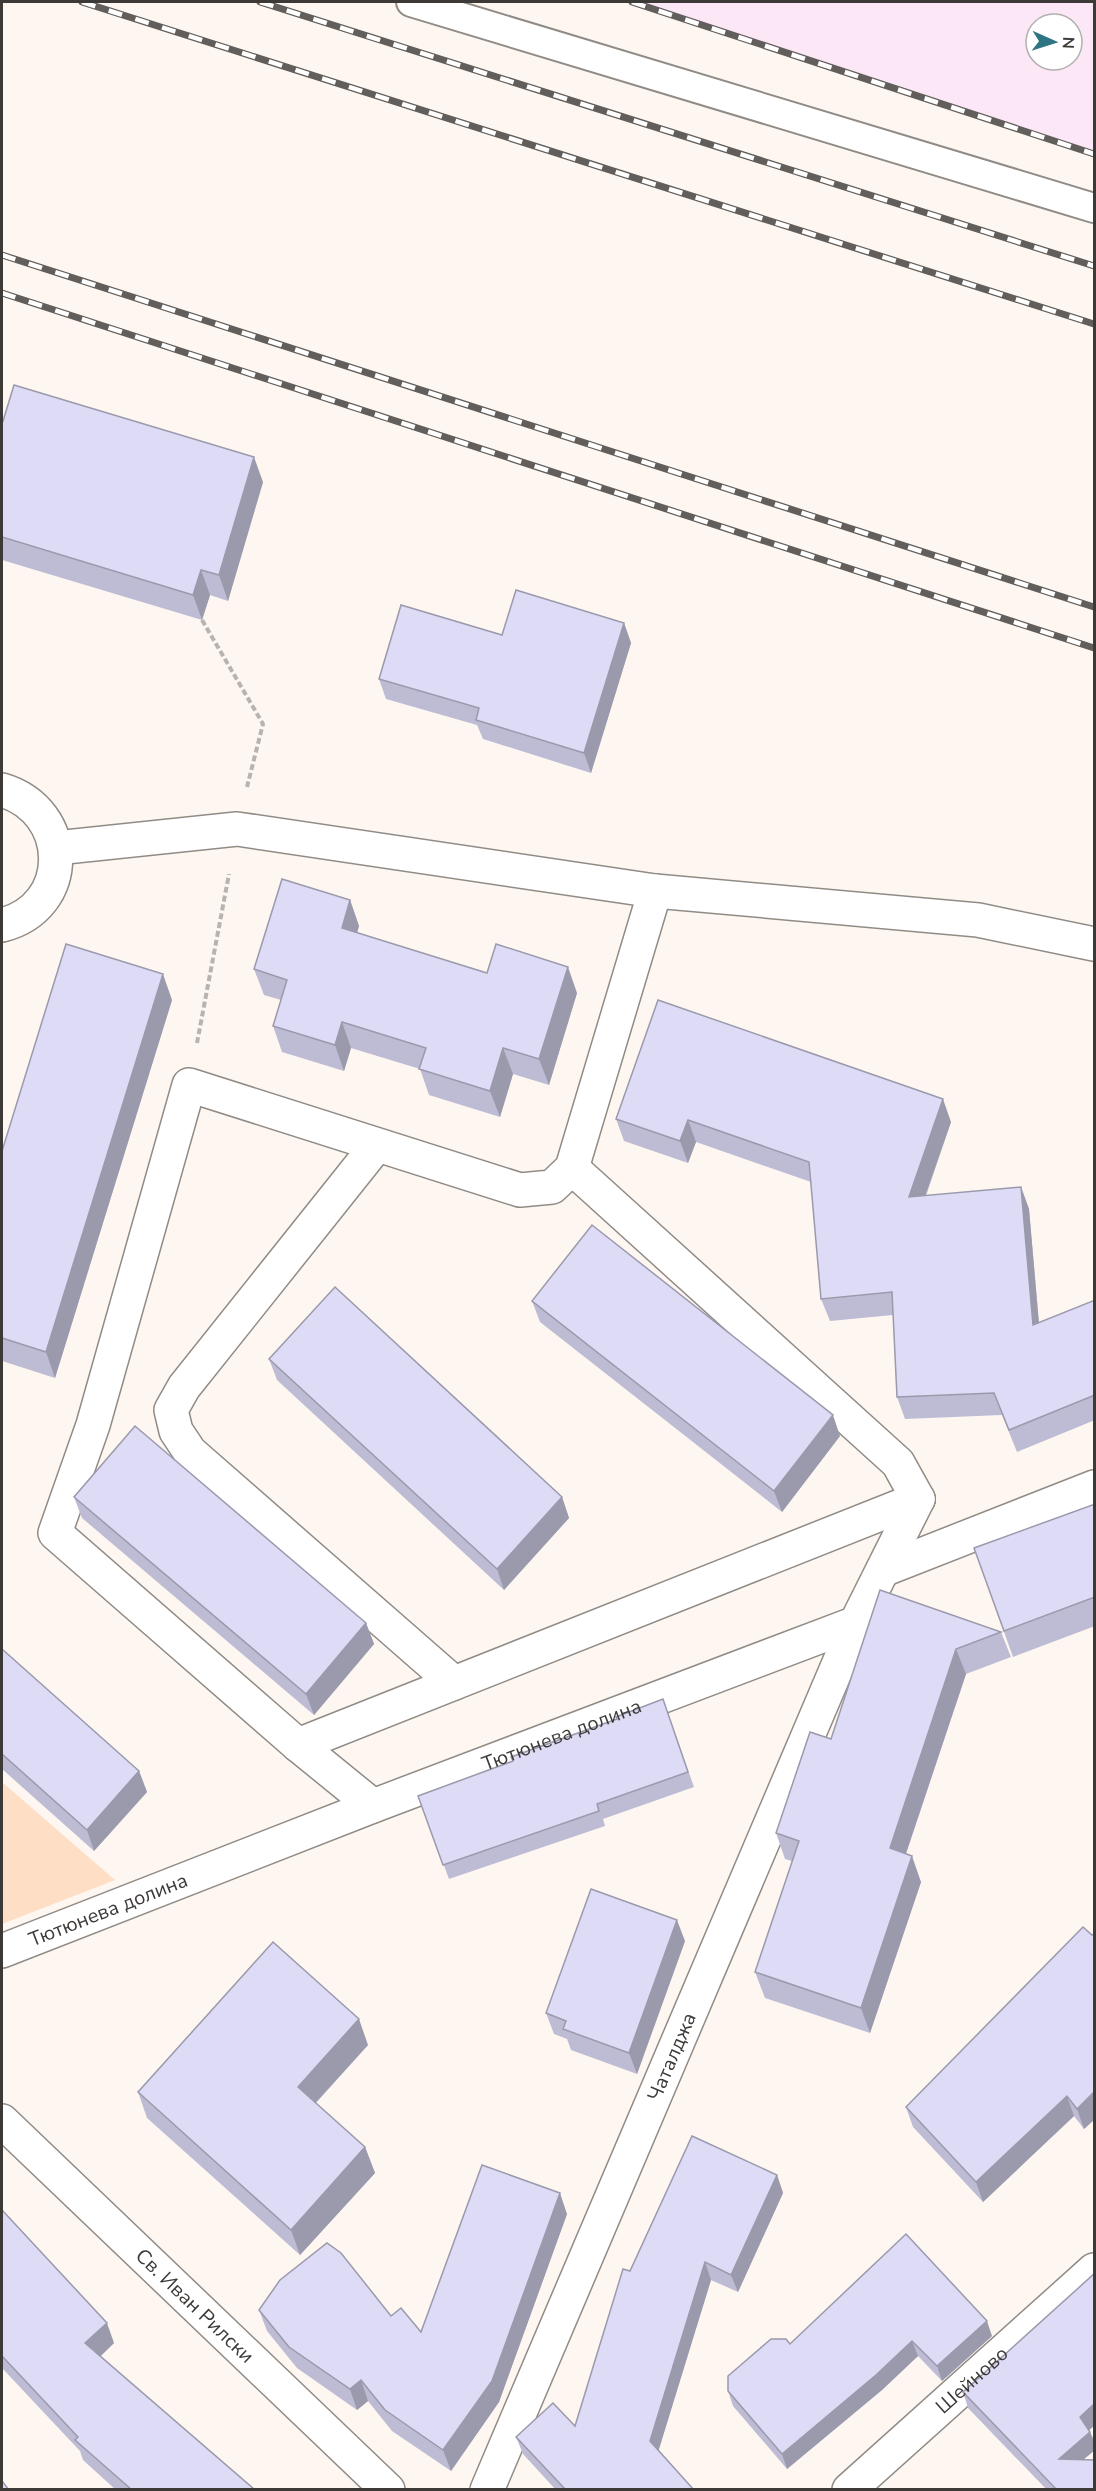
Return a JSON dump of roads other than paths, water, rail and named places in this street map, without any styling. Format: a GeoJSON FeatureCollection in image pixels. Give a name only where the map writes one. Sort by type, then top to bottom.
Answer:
{"type":"FeatureCollection","features":[{"type":"Feature","properties":{"kind":"street"},"geometry":{"type":"LineString","coordinates":[[2,790],[17,795],[35,808],[49,826],[56,848],[55,871],[47,892],[33,910],[14,922],[2,925]]}},
{"type":"Feature","properties":{"kind":"street"},"geometry":{"type":"LineString","coordinates":[[56,848],[237,830],[655,891],[978,920],[1095,944]]}},
{"type":"Feature","properties":{"kind":"street"},"geometry":{"type":"LineString","coordinates":[[373,1806],[298,1745],[55,1533],[93,1425],[189,1085],[520,1190],[552,1187],[572,1168],[655,891]]}},
{"type":"Feature","properties":{"kind":"street"},"geometry":{"type":"LineString","coordinates":[[377,1144],[184,1387],[171,1410],[176,1431],[190,1452],[454,1683]]}},
{"type":"Feature","properties":{"kind":"street"},"geometry":{"type":"LineString","coordinates":[[572,1168],[898,1463],[918,1499]]}},
{"type":"Feature","properties":{"kind":"street"},"geometry":{"type":"LineString","coordinates":[[883,1570],[1095,1487]]}},
{"type":"Feature","properties":{"kind":"street"},"geometry":{"type":"LineString","coordinates":[[298,1745],[918,1499]]}},
{"type":"Feature","properties":{"kind":"street"},"geometry":{"type":"LineString","coordinates":[[856,1623],[918,1499]]}},
{"type":"Feature","properties":{"kind":"street","name":"Тютюнева долина"},"geometry":{"type":"LineString","coordinates":[[2,1951],[373,1806],[856,1623]]}},
{"type":"Feature","properties":{"kind":"street","name":"Чаталджа"},"geometry":{"type":"LineString","coordinates":[[487,2490],[856,1623]]}},
{"type":"Feature","properties":{"kind":"street","name":"Св. Иван Рилски"},"geometry":{"type":"LineString","coordinates":[[2,2121],[388,2490]]}},
{"type":"Feature","properties":{"kind":"street","name":"Шейново"},"geometry":{"type":"LineString","coordinates":[[849,2490],[1095,2270]]}},
{"type":"Feature","properties":{"kind":"lane"},"geometry":{"type":"LineString","coordinates":[[411,2],[1095,208]]}},
{"type":"Feature","properties":{"kind":"railway"},"geometry":{"type":"LineString","coordinates":[[82,2],[1094,324]]}},
{"type":"Feature","properties":{"kind":"railway"},"geometry":{"type":"LineString","coordinates":[[260,2],[1094,266]]}},
{"type":"Feature","properties":{"kind":"railway"},"geometry":{"type":"LineString","coordinates":[[632,2],[1094,154]]}},
{"type":"Feature","properties":{"kind":"railway"},"geometry":{"type":"LineString","coordinates":[[2,255],[1094,607]]}},
{"type":"Feature","properties":{"kind":"railway"},"geometry":{"type":"LineString","coordinates":[[2,293],[1094,648]]}}]}
